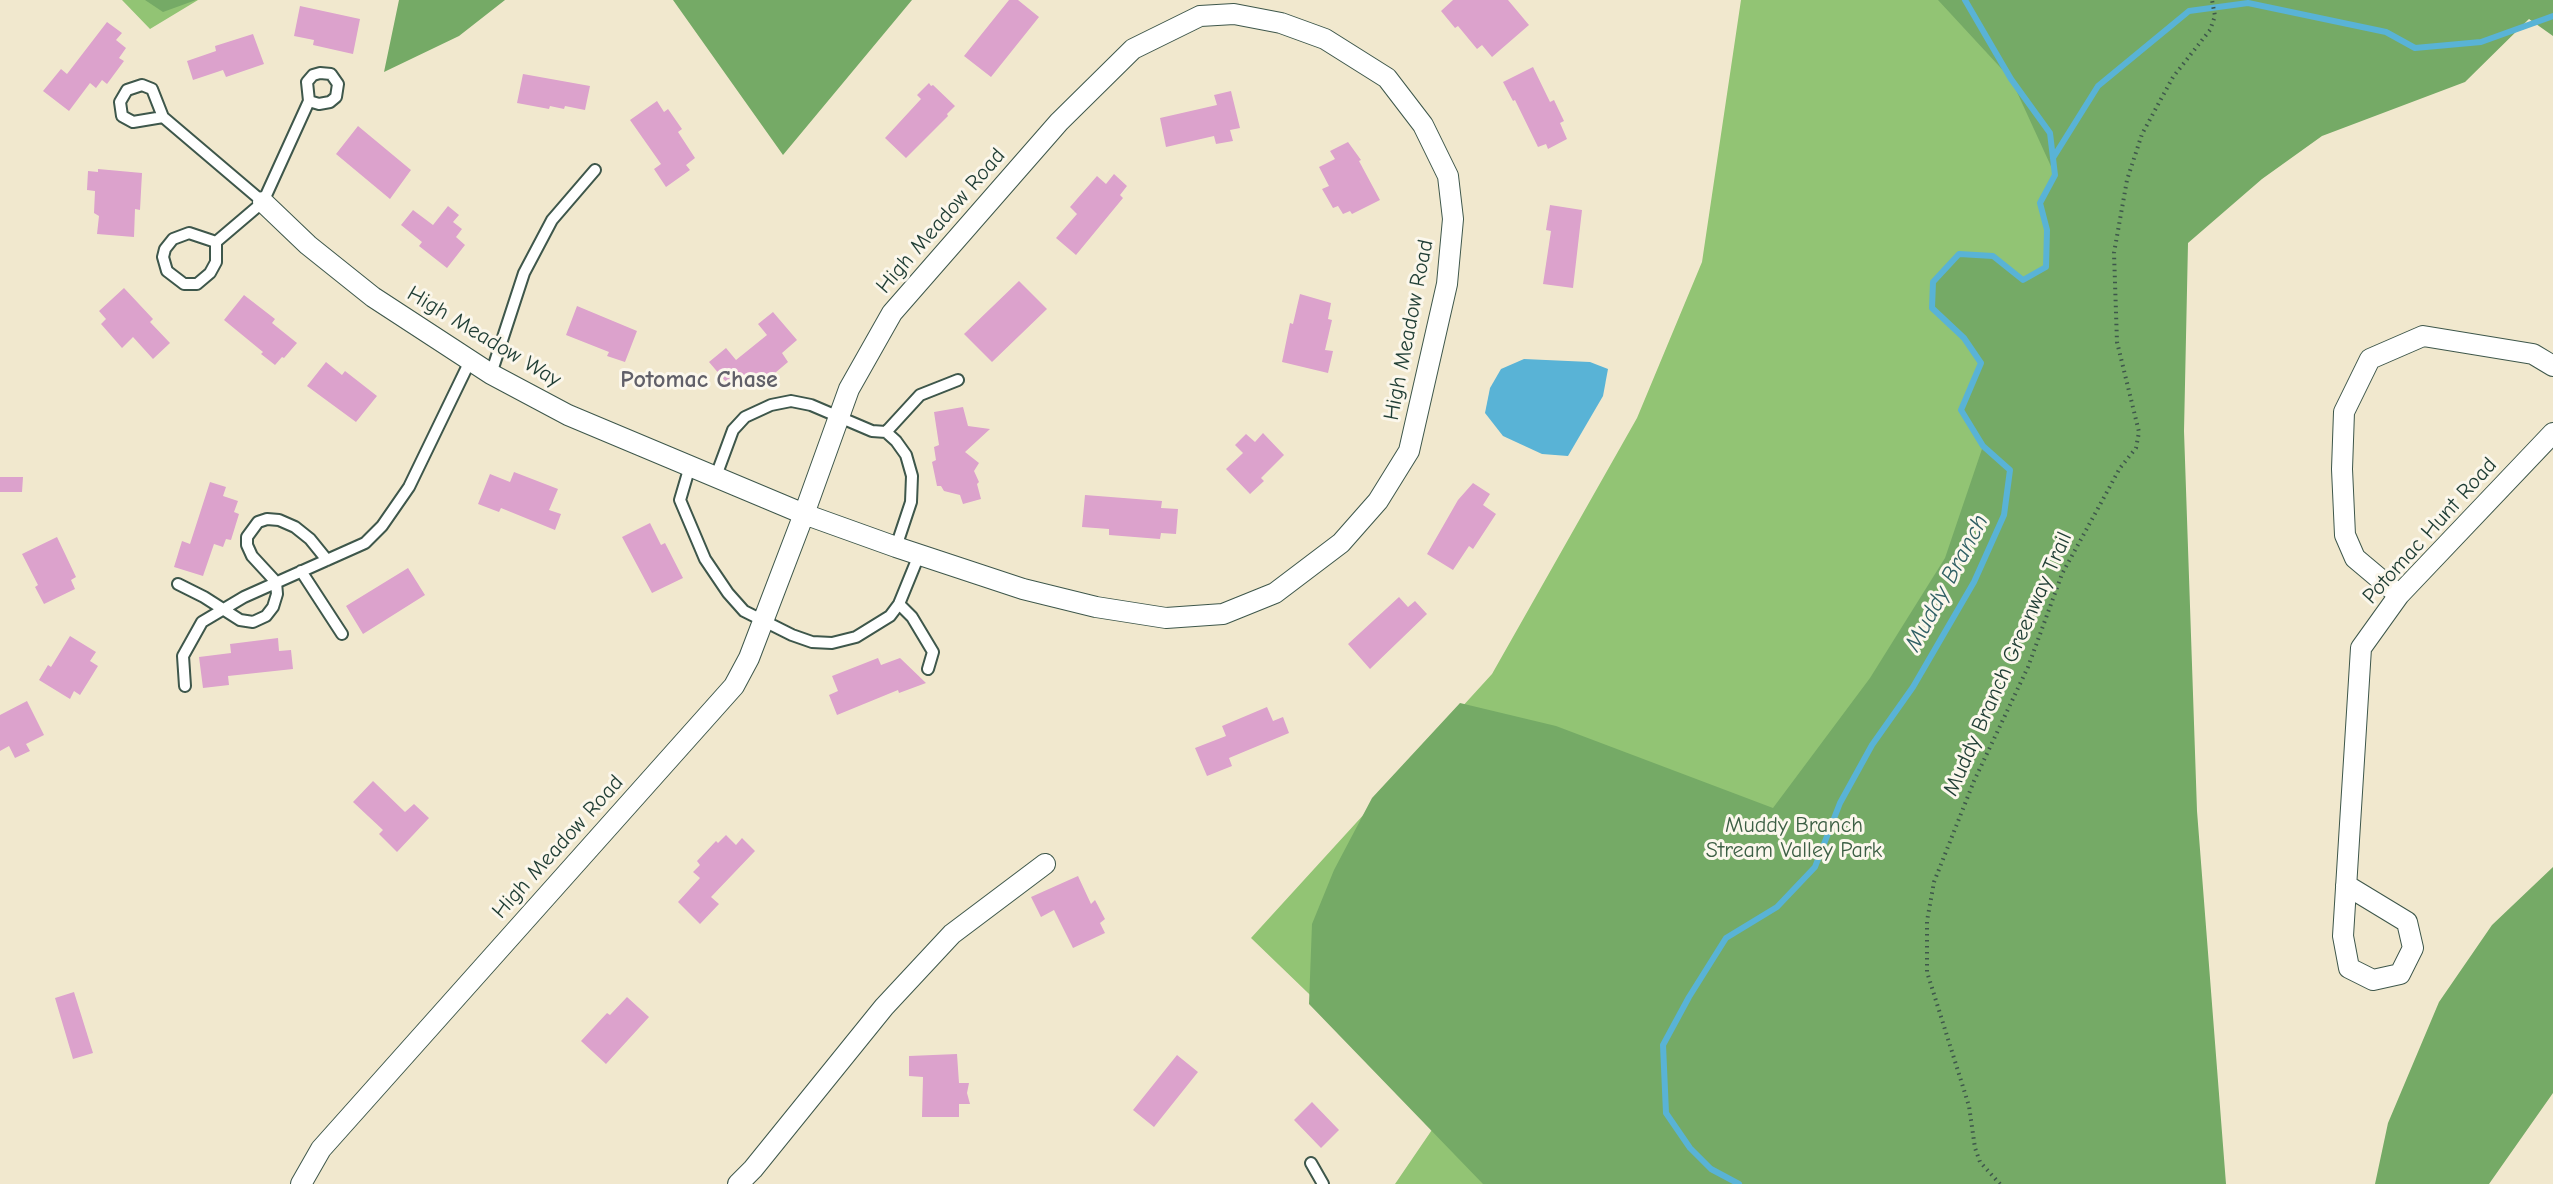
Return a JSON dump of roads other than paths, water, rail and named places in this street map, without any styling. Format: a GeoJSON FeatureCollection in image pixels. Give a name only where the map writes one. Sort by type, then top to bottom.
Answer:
{"type":"FeatureCollection","features":[{"type":"Feature","properties":{"kind":"street","name":"High Meadow Road"},"geometry":{"type":"LineString","coordinates":[[301,1184],[321,1149],[734,686],[749,658],[763,622],[849,389],[892,313],[1059,122],[1133,49],[1200,16],[1234,14],[1281,23],[1325,39],[1387,78],[1423,126],[1448,176],[1453,219],[1447,284],[1409,451],[1378,501],[1341,543],[1275,593],[1223,614],[1166,618],[1096,607],[1023,589],[804,514]]}},
{"type":"Feature","properties":{"kind":"street","name":"High Meadow Way"},"geometry":{"type":"LineString","coordinates":[[263,202],[308,245],[373,297],[491,374],[568,415],[804,514]]}},
{"type":"Feature","properties":{"kind":"street"},"geometry":{"type":"LineString","coordinates":[[2399,595],[2355,558],[2345,535],[2342,469],[2344,412],[2370,359],[2423,336],[2533,354],[2553,366]]}},
{"type":"Feature","properties":{"kind":"street","name":"Potomac Hunt Road"},"geometry":{"type":"LineString","coordinates":[[2346,885],[2407,922],[2413,948],[2400,974],[2373,980],[2349,968],[2343,936],[2346,885],[2361,648],[2399,595],[2553,433]]}},
{"type":"Feature","properties":{"kind":"street"},"geometry":{"type":"LineString","coordinates":[[738,1184],[753,1169],[884,1007],[952,934],[1045,864]]}},
{"type":"Feature","properties":{"kind":"lane"},"geometry":{"type":"LineString","coordinates":[[216,242],[189,233],[173,239],[165,249],[163,258],[167,272],[184,284],[197,284],[210,273],[216,262],[216,242],[263,202],[309,101]]}},
{"type":"Feature","properties":{"kind":"lane"},"geometry":{"type":"LineString","coordinates":[[163,117],[263,202]]}},
{"type":"Feature","properties":{"kind":"lane"},"geometry":{"type":"LineString","coordinates":[[491,374],[524,273],[552,220],[595,170]]}},
{"type":"Feature","properties":{"kind":"lane"},"geometry":{"type":"LineString","coordinates":[[185,686],[183,656],[202,622],[222,608],[365,543],[398,505],[470,361]]}},
{"type":"Feature","properties":{"kind":"lane"},"geometry":{"type":"LineString","coordinates":[[886,432],[920,394],[958,380]]}},
{"type":"Feature","properties":{"kind":"lane"},"geometry":{"type":"LineString","coordinates":[[716,477],[734,430],[745,417],[755,411],[791,401],[811,405],[872,431],[886,432],[906,455],[912,476],[911,502],[896,547]]}},
{"type":"Feature","properties":{"kind":"lane"},"geometry":{"type":"LineString","coordinates":[[690,466],[680,501],[705,559],[728,593],[744,611],[763,622],[812,642],[832,643],[856,637],[890,616],[899,604],[919,555]]}},
{"type":"Feature","properties":{"kind":"lane"},"geometry":{"type":"LineString","coordinates":[[177,584],[240,620],[253,622],[273,607],[277,594],[276,582],[252,556],[247,545],[247,537],[258,522],[279,520],[295,527],[310,538],[327,560]]}},
{"type":"Feature","properties":{"kind":"lane"},"geometry":{"type":"LineString","coordinates":[[301,572],[342,634]]}},
{"type":"Feature","properties":{"kind":"lane"},"geometry":{"type":"LineString","coordinates":[[899,604],[912,617],[933,652],[928,669]]}},
{"type":"Feature","properties":{"kind":"lane"},"geometry":{"type":"LineString","coordinates":[[1311,1163],[1323,1184]]}},
{"type":"Feature","properties":{"kind":"water"},"geometry":{"type":"Polygon","coordinates":[[[1524,359],[1590,362],[1608,369],[1603,396],[1568,456],[1542,454],[1503,436],[1485,413],[1490,388],[1501,369],[1524,359]]]}},
{"type":"Feature","properties":{"kind":"waterway","name":"Muddy Branch"},"geometry":{"type":"LineString","coordinates":[[1739,1184],[1711,1169],[1690,1148],[1666,1113],[1663,1045],[1689,997],[1726,938],[1777,907],[1815,867],[1840,803],[1872,745],[1913,687],[1974,582],[2004,515],[2010,470],[1983,446],[1961,410],[1981,363],[1964,338],[1932,308],[1933,282],[1959,254],[1993,256],[2023,280],[2046,267],[2047,230],[2040,203],[2055,175],[2050,133],[2011,79],[1965,0]]}},
{"type":"Feature","properties":{"kind":"waterway"},"geometry":{"type":"LineString","coordinates":[[2053,158],[2098,86],[2189,11],[2248,3],[2386,32],[2415,48],[2481,42],[2553,16]]}},
{"type":"Feature","properties":{"kind":"district","name":"Potomac Chase"},"geometry":{"type":"Point","coordinates":[699,380]}},
{"type":"Feature","properties":{"kind":"park label","name":"Muddy Branch Stream Valley Park"},"geometry":{"type":"Point","coordinates":[1794,838]}}]}
